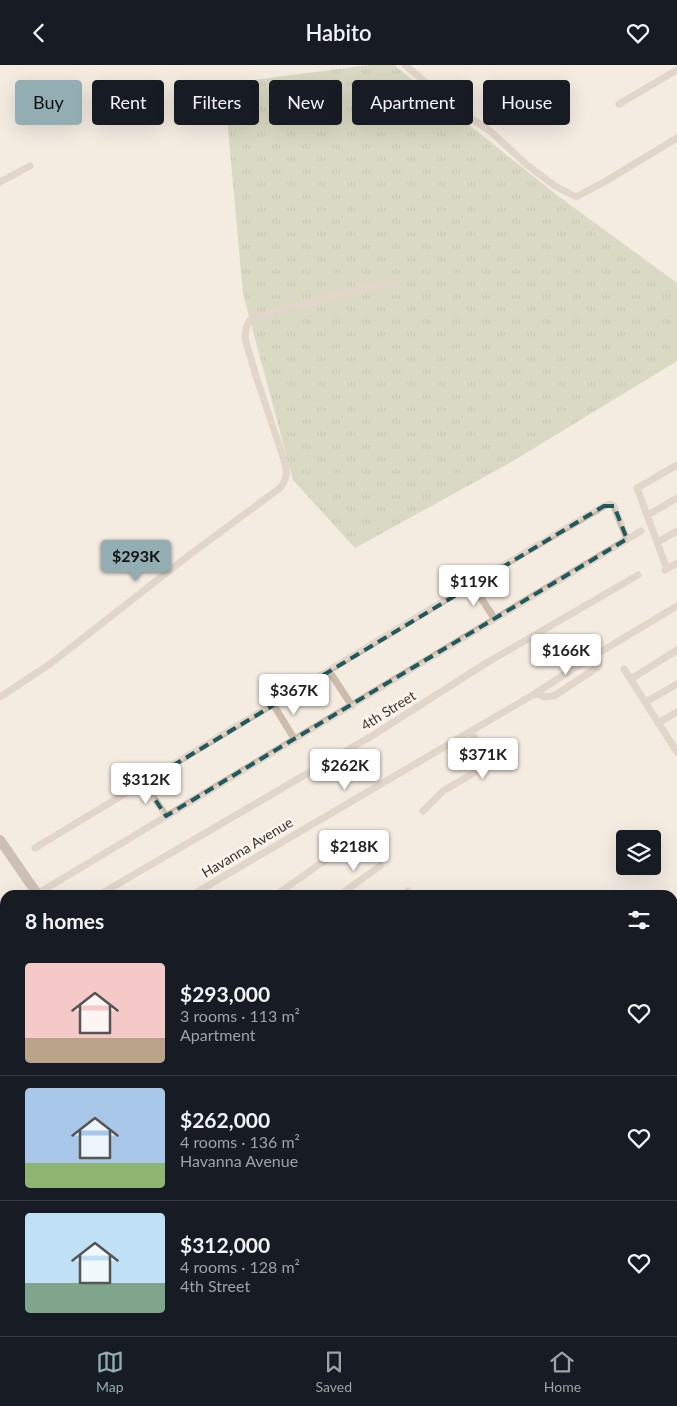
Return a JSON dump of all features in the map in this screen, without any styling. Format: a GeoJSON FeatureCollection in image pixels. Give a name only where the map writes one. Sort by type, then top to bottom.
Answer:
{"type":"FeatureCollection","features":[{"type":"Feature","properties":{"kind":"street"},"geometry":{"type":"LineString","coordinates":[[405,65],[455,107],[490,131],[527,165],[556,186],[576,197],[677,139]]}},
{"type":"Feature","properties":{"kind":"street"},"geometry":{"type":"LineString","coordinates":[[619,103],[677,70]]}},
{"type":"Feature","properties":{"kind":"street"},"geometry":{"type":"LineString","coordinates":[[0,182],[30,166]]}},
{"type":"Feature","properties":{"kind":"street"},"geometry":{"type":"LineString","coordinates":[[0,697],[50,664],[285,482],[287,473],[284,460],[258,385],[246,339],[245,333],[248,321],[252,318],[398,282]]}},
{"type":"Feature","properties":{"kind":"street"},"geometry":{"type":"LineString","coordinates":[[677,465],[637,488],[658,542],[666,570],[677,563]]}},
{"type":"Feature","properties":{"kind":"street"},"geometry":{"type":"LineString","coordinates":[[648,515],[677,498]]}},
{"type":"Feature","properties":{"kind":"street"},"geometry":{"type":"LineString","coordinates":[[35,848],[608,504],[614,506],[627,539]]}},
{"type":"Feature","properties":{"kind":"street"},"geometry":{"type":"LineString","coordinates":[[44,890],[296,740],[494,618],[642,531]]}},
{"type":"Feature","properties":{"kind":"street"},"geometry":{"type":"LineString","coordinates":[[658,542],[677,531]]}},
{"type":"Feature","properties":{"kind":"street","name":"4th Street"},"geometry":{"type":"LineString","coordinates":[[107,890],[375,734],[483,665],[638,575]]}},
{"type":"Feature","properties":{"kind":"street"},"geometry":{"type":"LineString","coordinates":[[472,584],[494,618]]}},
{"type":"Feature","properties":{"kind":"street","name":"Havanna Avenue"},"geometry":{"type":"LineString","coordinates":[[201,890],[536,693],[677,606]]}},
{"type":"Feature","properties":{"kind":"street"},"geometry":{"type":"LineString","coordinates":[[631,679],[677,650]]}},
{"type":"Feature","properties":{"kind":"street"},"geometry":{"type":"LineString","coordinates":[[536,693],[544,697],[557,695],[600,665],[596,655]]}},
{"type":"Feature","properties":{"kind":"street"},"geometry":{"type":"LineString","coordinates":[[624,669],[658,723],[675,744],[677,752]]}},
{"type":"Feature","properties":{"kind":"street"},"geometry":{"type":"LineString","coordinates":[[329,671],[352,706]]}},
{"type":"Feature","properties":{"kind":"street"},"geometry":{"type":"LineString","coordinates":[[646,703],[677,684]]}},
{"type":"Feature","properties":{"kind":"street"},"geometry":{"type":"LineString","coordinates":[[273,704],[296,740]]}},
{"type":"Feature","properties":{"kind":"street"},"geometry":{"type":"LineString","coordinates":[[658,723],[677,712]]}},
{"type":"Feature","properties":{"kind":"street"},"geometry":{"type":"LineString","coordinates":[[423,811],[443,791],[486,764],[482,749],[471,731]]}},
{"type":"Feature","properties":{"kind":"street"},"geometry":{"type":"LineString","coordinates":[[144,783],[166,816]]}},
{"type":"Feature","properties":{"kind":"street"},"geometry":{"type":"LineString","coordinates":[[283,890],[358,837]]}},
{"type":"Feature","properties":{"kind":"street"},"geometry":{"type":"LineString","coordinates":[[0,840],[34,890]]}},
{"type":"Feature","properties":{"kind":"street"},"geometry":{"type":"LineString","coordinates":[[347,890],[380,866]]}},
{"type":"Feature","properties":{"kind":"highlighted area"},"geometry":{"type":"Polygon","coordinates":[[[604,506],[614,506],[627,539],[166,816],[144,783],[604,506]]]}},
{"type":"Feature","properties":{"kind":"green space"},"geometry":{"type":"Polygon","coordinates":[[[369,65],[394,65],[413,80],[352,80],[352,125],[469,125],[558,196],[677,283],[677,361],[513,461],[355,548],[293,480],[243,294],[228,125],[259,125],[259,80],[255,80],[369,65]]]}}]}
